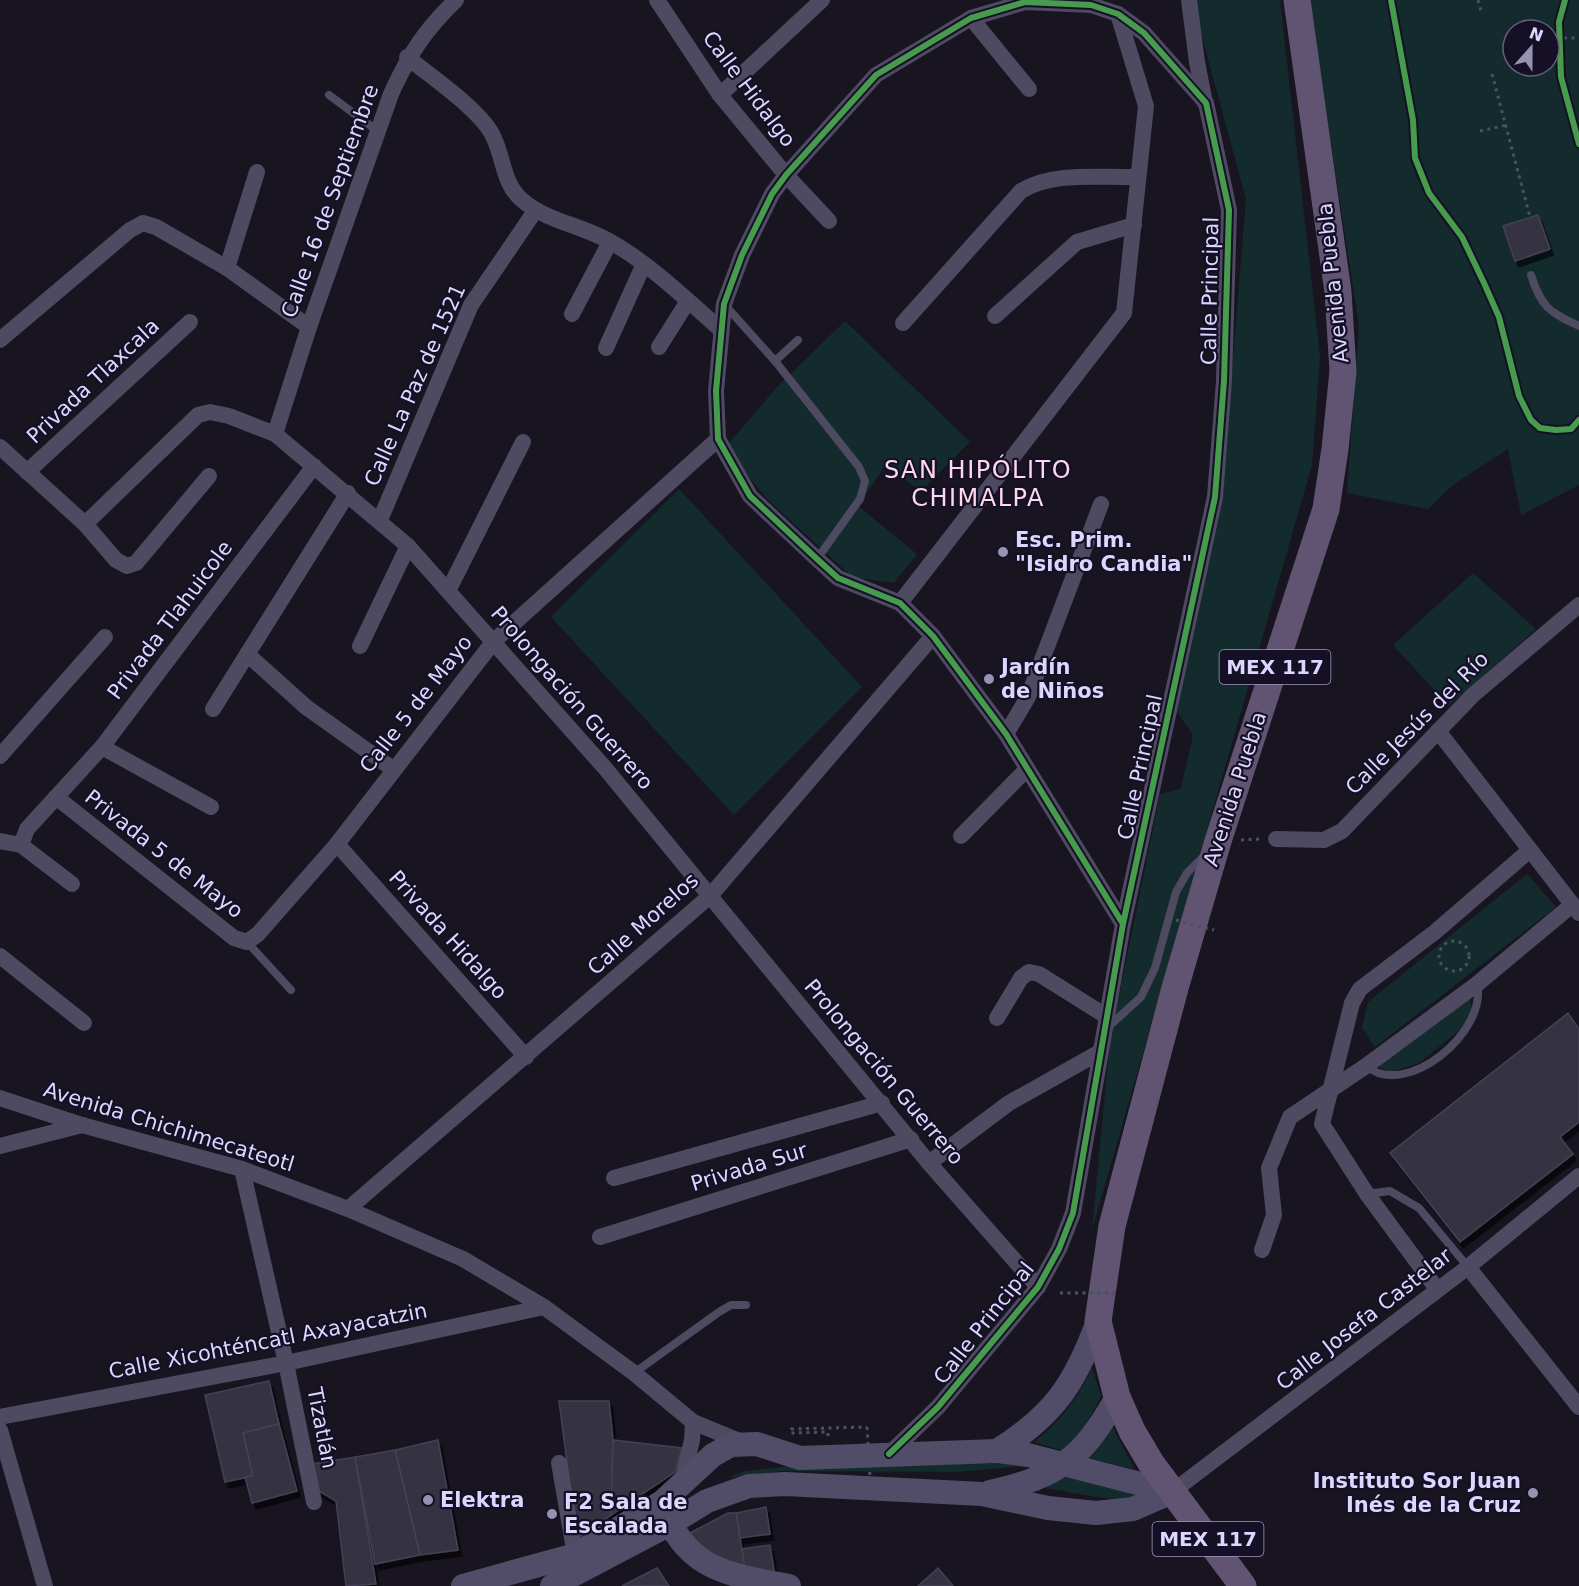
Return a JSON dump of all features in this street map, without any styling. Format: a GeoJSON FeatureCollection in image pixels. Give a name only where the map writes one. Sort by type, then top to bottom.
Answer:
{"type":"FeatureCollection","features":[{"type":"Feature","properties":{"kind":"main road","name":"Avenida Puebla"},"geometry":{"type":"LineString","coordinates":[[1117,1397],[1098,1321],[1112,1226],[1175,988],[1218,841],[1326,509],[1343,371],[1338,292],[1297,0]]}},
{"type":"Feature","properties":{"kind":"main road"},"geometry":{"type":"LineString","coordinates":[[997,1450],[1030,1430],[1053,1407],[1082,1361],[1098,1321]]}},
{"type":"Feature","properties":{"kind":"main road"},"geometry":{"type":"LineString","coordinates":[[982,1494],[1025,1485],[1066,1464],[1103,1422],[1117,1397]]}},
{"type":"Feature","properties":{"kind":"main road","name":"MEX 117"},"geometry":{"type":"LineString","coordinates":[[1117,1397],[1146,1455],[1243,1586]]}},
{"type":"Feature","properties":{"kind":"main road"},"geometry":{"type":"LineString","coordinates":[[552,1586],[666,1513],[681,1487],[713,1455],[731,1445],[745,1443],[800,1458],[997,1450],[1066,1464],[1172,1492]]}},
{"type":"Feature","properties":{"kind":"main road"},"geometry":{"type":"LineString","coordinates":[[769,1484],[772,1473],[770,1448]]}},
{"type":"Feature","properties":{"kind":"main road"},"geometry":{"type":"LineString","coordinates":[[463,1586],[575,1555],[666,1513],[725,1493],[769,1484],[982,1494],[1048,1508],[1096,1513],[1133,1509],[1172,1492]]}},
{"type":"Feature","properties":{"kind":"main road"},"geometry":{"type":"LineString","coordinates":[[666,1513],[688,1551],[705,1563],[725,1571],[789,1586]]}},
{"type":"Feature","properties":{"kind":"street","name":"Calle 16 de Septiembre"},"geometry":{"type":"LineString","coordinates":[[275,434],[309,327],[407,57],[429,26],[456,0]]}},
{"type":"Feature","properties":{"kind":"street","name":"Calle Hidalgo"},"geometry":{"type":"LineString","coordinates":[[657,0],[720,95],[786,175],[829,221]]}},
{"type":"Feature","properties":{"kind":"street"},"geometry":{"type":"LineString","coordinates":[[720,95],[822,0]]}},
{"type":"Feature","properties":{"kind":"street"},"geometry":{"type":"LineString","coordinates":[[1190,0],[1197,62],[1206,104]]}},
{"type":"Feature","properties":{"kind":"street","name":"Calle Principal"},"geometry":{"type":"LineString","coordinates":[[889,1455],[938,1407],[1038,1287],[1059,1249],[1073,1213],[1123,924],[1215,497],[1224,381],[1229,210],[1206,104],[1144,33],[1118,14],[1091,2],[1025,2],[971,18],[876,75],[786,175],[772,194],[742,255],[724,304],[716,391],[718,439],[750,496],[838,578],[900,603]]}},
{"type":"Feature","properties":{"kind":"street"},"geometry":{"type":"LineString","coordinates":[[1118,14],[1146,106],[1124,314],[900,603],[933,636],[1006,734],[1123,924]]}},
{"type":"Feature","properties":{"kind":"street"},"geometry":{"type":"LineString","coordinates":[[971,18],[1029,89]]}},
{"type":"Feature","properties":{"kind":"street"},"geometry":{"type":"LineString","coordinates":[[407,57],[470,109],[492,134],[507,180],[518,197],[535,211],[578,226],[610,242],[688,301],[720,329]]}},
{"type":"Feature","properties":{"kind":"street"},"geometry":{"type":"LineString","coordinates":[[227,268],[257,172]]}},
{"type":"Feature","properties":{"kind":"street"},"geometry":{"type":"LineString","coordinates":[[903,323],[1021,190],[1035,182],[1049,180],[1138,177]]}},
{"type":"Feature","properties":{"kind":"street","name":"Calle La Paz de 1521"},"geometry":{"type":"LineString","coordinates":[[380,520],[471,305],[535,211]]}},
{"type":"Feature","properties":{"kind":"street"},"geometry":{"type":"LineString","coordinates":[[0,340],[130,230],[143,223],[156,227],[227,268],[309,327]]}},
{"type":"Feature","properties":{"kind":"street"},"geometry":{"type":"LineString","coordinates":[[995,316],[1077,242],[1134,225]]}},
{"type":"Feature","properties":{"kind":"street"},"geometry":{"type":"LineString","coordinates":[[572,314],[610,242]]}},
{"type":"Feature","properties":{"kind":"street"},"geometry":{"type":"LineString","coordinates":[[606,348],[643,266]]}},
{"type":"Feature","properties":{"kind":"street"},"geometry":{"type":"LineString","coordinates":[[659,347],[688,301]]}},
{"type":"Feature","properties":{"kind":"street","name":"Privada Tlaxcala"},"geometry":{"type":"LineString","coordinates":[[27,472],[190,322]]}},
{"type":"Feature","properties":{"kind":"street","name":"Prolongación Guerrero"},"geometry":{"type":"LineString","coordinates":[[85,524],[198,415],[210,412],[229,416],[275,434],[348,493],[408,546],[494,641],[605,768],[929,1163],[1038,1287]]}},
{"type":"Feature","properties":{"kind":"street","name":"Calle 5 de Mayo"},"geometry":{"type":"LineString","coordinates":[[247,942],[258,934],[337,844],[494,641],[718,439]]}},
{"type":"Feature","properties":{"kind":"street"},"geometry":{"type":"LineString","coordinates":[[448,591],[523,442]]}},
{"type":"Feature","properties":{"kind":"street"},"geometry":{"type":"LineString","coordinates":[[0,447],[85,524],[116,560],[127,566],[135,563],[209,476]]}},
{"type":"Feature","properties":{"kind":"street","name":"Privada Tlahuicole"},"geometry":{"type":"LineString","coordinates":[[21,845],[27,829],[102,747],[314,466]]}},
{"type":"Feature","properties":{"kind":"street"},"geometry":{"type":"LineString","coordinates":[[213,709],[348,493]]}},
{"type":"Feature","properties":{"kind":"street"},"geometry":{"type":"LineString","coordinates":[[1006,734],[1028,697],[1101,504]]}},
{"type":"Feature","properties":{"kind":"street"},"geometry":{"type":"LineString","coordinates":[[360,646],[408,546]]}},
{"type":"Feature","properties":{"kind":"street","name":"Calle Jesús del Río"},"geometry":{"type":"LineString","coordinates":[[1275,839],[1324,840],[1342,831],[1473,695],[1579,605]]}},
{"type":"Feature","properties":{"kind":"street","name":"Calle Morelos"},"geometry":{"type":"LineString","coordinates":[[348,1209],[710,896],[933,636]]}},
{"type":"Feature","properties":{"kind":"street"},"geometry":{"type":"LineString","coordinates":[[0,756],[105,637]]}},
{"type":"Feature","properties":{"kind":"street"},"geometry":{"type":"LineString","coordinates":[[248,654],[306,707],[393,769]]}},
{"type":"Feature","properties":{"kind":"street"},"geometry":{"type":"LineString","coordinates":[[1262,1250],[1274,1215],[1269,1168],[1290,1117],[1366,1066],[1575,909],[1438,731]]}},
{"type":"Feature","properties":{"kind":"street"},"geometry":{"type":"LineString","coordinates":[[102,747],[211,807]]}},
{"type":"Feature","properties":{"kind":"street"},"geometry":{"type":"LineString","coordinates":[[961,836],[1027,769]]}},
{"type":"Feature","properties":{"kind":"street","name":"Privada 5 de Mayo"},"geometry":{"type":"LineString","coordinates":[[56,797],[234,938],[247,942]]}},
{"type":"Feature","properties":{"kind":"street"},"geometry":{"type":"LineString","coordinates":[[0,841],[21,845],[72,884]]}},
{"type":"Feature","properties":{"kind":"street","name":"Privada Hidalgo"},"geometry":{"type":"LineString","coordinates":[[337,844],[526,1057]]}},
{"type":"Feature","properties":{"kind":"street"},"geometry":{"type":"LineString","coordinates":[[1437,1289],[1367,1194],[1322,1124],[1352,1003],[1360,988],[1435,932],[1530,850]]}},
{"type":"Feature","properties":{"kind":"street"},"geometry":{"type":"LineString","coordinates":[[0,956],[84,1023]]}},
{"type":"Feature","properties":{"kind":"street"},"geometry":{"type":"LineString","coordinates":[[997,1018],[1021,978],[1029,972],[1040,975],[1105,1023]]}},
{"type":"Feature","properties":{"kind":"street"},"geometry":{"type":"LineString","coordinates":[[929,1163],[1009,1103],[1100,1052]]}},
{"type":"Feature","properties":{"kind":"street","name":"Avenida Chichimecateotl"},"geometry":{"type":"LineString","coordinates":[[0,1098],[82,1125],[242,1169],[348,1209],[463,1259],[544,1307],[634,1373],[693,1422],[745,1443]]}},
{"type":"Feature","properties":{"kind":"street"},"geometry":{"type":"LineString","coordinates":[[614,1178],[882,1104]]}},
{"type":"Feature","properties":{"kind":"street"},"geometry":{"type":"LineString","coordinates":[[0,1146],[82,1125]]}},
{"type":"Feature","properties":{"kind":"street","name":"Privada Sur"},"geometry":{"type":"LineString","coordinates":[[600,1237],[911,1139]]}},
{"type":"Feature","properties":{"kind":"street","name":"Tizatlán"},"geometry":{"type":"LineString","coordinates":[[242,1169],[286,1363],[314,1502]]}},
{"type":"Feature","properties":{"kind":"street","name":"Calle Josefa Castelar"},"geometry":{"type":"LineString","coordinates":[[1172,1492],[1468,1267],[1579,1176]]}},
{"type":"Feature","properties":{"kind":"street"},"geometry":{"type":"LineString","coordinates":[[1468,1267],[1579,1407]]}},
{"type":"Feature","properties":{"kind":"street","name":"Calle Xicohténcatl Axayacatzin"},"geometry":{"type":"LineString","coordinates":[[0,1417],[286,1363],[544,1307]]}},
{"type":"Feature","properties":{"kind":"street"},"geometry":{"type":"LineString","coordinates":[[681,1487],[693,1422]]}},
{"type":"Feature","properties":{"kind":"street"},"geometry":{"type":"LineString","coordinates":[[0,1430],[45,1586]]}},
{"type":"Feature","properties":{"kind":"street"},"geometry":{"type":"LineString","coordinates":[[559,1463],[575,1555]]}},
{"type":"Feature","properties":{"kind":"lane"},"geometry":{"type":"LineString","coordinates":[[329,95],[379,132]]}},
{"type":"Feature","properties":{"kind":"lane"},"geometry":{"type":"LineString","coordinates":[[1531,275],[1539,299],[1560,318],[1579,326]]}},
{"type":"Feature","properties":{"kind":"lane"},"geometry":{"type":"LineString","coordinates":[[724,304],[775,361],[859,467],[865,481],[860,499],[817,559]]}},
{"type":"Feature","properties":{"kind":"lane"},"geometry":{"type":"LineString","coordinates":[[775,361],[798,340]]}},
{"type":"Feature","properties":{"kind":"lane"},"geometry":{"type":"LineString","coordinates":[[1105,1023],[1141,998],[1155,968],[1176,892],[1187,873],[1218,841]]}},
{"type":"Feature","properties":{"kind":"lane"},"geometry":{"type":"LineString","coordinates":[[247,942],[291,990]]}},
{"type":"Feature","properties":{"kind":"lane"},"geometry":{"type":"LineString","coordinates":[[1366,1066],[1372,1071],[1392,1074],[1420,1070],[1443,1055],[1466,1029],[1479,1007],[1477,984]]}},
{"type":"Feature","properties":{"kind":"lane"},"geometry":{"type":"LineString","coordinates":[[1367,1194],[1390,1191],[1419,1208],[1468,1267]]}},
{"type":"Feature","properties":{"kind":"lane"},"geometry":{"type":"LineString","coordinates":[[634,1373],[719,1312],[731,1305],[746,1305]]}},
{"type":"Feature","properties":{"kind":"path"},"geometry":{"type":"LineString","coordinates":[[1478,0],[1481,11]]}},
{"type":"Feature","properties":{"kind":"path"},"geometry":{"type":"LineString","coordinates":[[1561,38],[1575,38]]}},
{"type":"Feature","properties":{"kind":"path"},"geometry":{"type":"LineString","coordinates":[[1492,74],[1530,217]]}},
{"type":"Feature","properties":{"kind":"path"},"geometry":{"type":"LineString","coordinates":[[1480,131],[1507,125]]}},
{"type":"Feature","properties":{"kind":"path"},"geometry":{"type":"LineString","coordinates":[[1218,841],[1275,839]]}},
{"type":"Feature","properties":{"kind":"path"},"geometry":{"type":"LineString","coordinates":[[1176,920],[1214,930]]}},
{"type":"Feature","properties":{"kind":"path"},"geometry":{"type":"LineString","coordinates":[[1460,942],[1467,949],[1468,959],[1459,970],[1445,968],[1440,961],[1440,951],[1445,943],[1460,942]]}},
{"type":"Feature","properties":{"kind":"path"},"geometry":{"type":"LineString","coordinates":[[1059,1293],[1115,1293]]}},
{"type":"Feature","properties":{"kind":"path"},"geometry":{"type":"LineString","coordinates":[[828,1432],[791,1433],[791,1429],[867,1427],[871,1494]]}},
{"type":"Feature","properties":{"kind":"green space"},"geometry":{"type":"Polygon","coordinates":[[[1192,0],[1280,0],[1320,357],[1312,465],[1092,1230],[1110,1040],[1160,794],[1181,789],[1193,735],[1176,710],[1222,494],[1246,199],[1192,0]]]}},
{"type":"Feature","properties":{"kind":"green space"},"geometry":{"type":"Polygon","coordinates":[[[1309,0],[1579,0],[1579,485],[1521,515],[1508,449],[1453,485],[1428,509],[1347,493],[1359,326],[1309,0]]]}},
{"type":"Feature","properties":{"kind":"green space"},"geometry":{"type":"Polygon","coordinates":[[[845,321],[970,442],[921,491],[885,466],[858,506],[917,554],[894,583],[852,577],[767,499],[725,448],[776,388],[845,321]]]}},
{"type":"Feature","properties":{"kind":"green space"},"geometry":{"type":"Polygon","coordinates":[[[679,489],[862,687],[734,815],[551,617],[679,489]]]}},
{"type":"Feature","properties":{"kind":"green space"},"geometry":{"type":"Polygon","coordinates":[[[1473,573],[1536,629],[1449,706],[1393,645],[1473,573]]]}},
{"type":"Feature","properties":{"kind":"green space"},"geometry":{"type":"Polygon","coordinates":[[[1527,874],[1556,907],[1375,1047],[1362,1028],[1368,1002],[1527,874]]]}},
{"type":"Feature","properties":{"kind":"green space"},"geometry":{"type":"Polygon","coordinates":[[[1469,994],[1472,1010],[1461,1029],[1419,1063],[1390,1072],[1374,1065],[1469,994]]]}},
{"type":"Feature","properties":{"kind":"green space"},"geometry":{"type":"Polygon","coordinates":[[[1092,1368],[1101,1396],[1081,1435],[1064,1451],[1034,1442],[1068,1409],[1092,1368]]]}},
{"type":"Feature","properties":{"kind":"green space"},"geometry":{"type":"Polygon","coordinates":[[[1110,1422],[1134,1469],[1088,1458],[1110,1422]]]}},
{"type":"Feature","properties":{"kind":"green space"},"geometry":{"type":"Polygon","coordinates":[[[957,1463],[1033,1465],[957,1472],[782,1471],[726,1478],[745,1471],[783,1467],[957,1463]]]}},
{"type":"Feature","properties":{"kind":"green space"},"geometry":{"type":"Polygon","coordinates":[[[1065,1475],[1145,1497],[1109,1498],[1045,1488],[1065,1475]]]}},
{"type":"Feature","properties":{"kind":"building"},"geometry":{"type":"Polygon","coordinates":[[[1538,215],[1550,249],[1515,261],[1503,226],[1538,215]]]}},
{"type":"Feature","properties":{"kind":"building"},"geometry":{"type":"Polygon","coordinates":[[[1568,1013],[1579,1029],[1579,1122],[1560,1137],[1573,1154],[1460,1242],[1390,1153],[1568,1013]]]}},
{"type":"Feature","properties":{"kind":"building"},"geometry":{"type":"Polygon","coordinates":[[[269,1381],[279,1424],[243,1433],[253,1476],[225,1482],[205,1395],[269,1381]]]}},
{"type":"Feature","properties":{"kind":"building"},"geometry":{"type":"Polygon","coordinates":[[[559,1401],[609,1401],[613,1440],[611,1515],[577,1539],[559,1401]]]}},
{"type":"Feature","properties":{"kind":"building"},"geometry":{"type":"Polygon","coordinates":[[[279,1424],[297,1491],[252,1503],[245,1477],[253,1476],[243,1433],[279,1424]]]}},
{"type":"Feature","properties":{"kind":"building","name":"Elektra"},"geometry":{"type":"Polygon","coordinates":[[[438,1440],[458,1550],[420,1555],[395,1450],[438,1440]]]}},
{"type":"Feature","properties":{"kind":"building"},"geometry":{"type":"Polygon","coordinates":[[[613,1440],[682,1448],[675,1472],[611,1515],[613,1440]]]}},
{"type":"Feature","properties":{"kind":"building"},"geometry":{"type":"Polygon","coordinates":[[[395,1450],[420,1555],[375,1564],[355,1457],[395,1450]]]}},
{"type":"Feature","properties":{"kind":"building"},"geometry":{"type":"Polygon","coordinates":[[[355,1457],[376,1584],[346,1586],[336,1501],[314,1488],[310,1464],[355,1457]]]}},
{"type":"Feature","properties":{"kind":"building"},"geometry":{"type":"Polygon","coordinates":[[[766,1507],[770,1534],[740,1538],[736,1513],[766,1507]]]}},
{"type":"Feature","properties":{"kind":"building"},"geometry":{"type":"Polygon","coordinates":[[[728,1513],[736,1513],[745,1569],[693,1545],[690,1533],[728,1513]]]}},
{"type":"Feature","properties":{"kind":"building"},"geometry":{"type":"Polygon","coordinates":[[[770,1545],[775,1576],[745,1569],[742,1549],[770,1545]]]}},
{"type":"Feature","properties":{"kind":"building"},"geometry":{"type":"Polygon","coordinates":[[[657,1568],[669,1586],[622,1586],[657,1568]]]}},
{"type":"Feature","properties":{"kind":"building"},"geometry":{"type":"Polygon","coordinates":[[[938,1568],[953,1586],[918,1586],[938,1568]]]}},
{"type":"Feature","properties":{"kind":"cycle path"},"geometry":{"type":"LineString","coordinates":[[1391,0],[1413,120],[1415,158],[1429,193],[1462,237],[1499,317],[1519,396],[1531,420],[1540,428],[1571,429],[1579,420]]}},
{"type":"Feature","properties":{"kind":"cycle path"},"geometry":{"type":"LineString","coordinates":[[1565,0],[1559,22],[1561,77],[1579,144]]}},
{"type":"Feature","properties":{"kind":"cycle path"},"geometry":{"type":"LineString","coordinates":[[889,1454],[938,1407],[1038,1287],[1059,1249],[1073,1213],[1123,924],[1215,497],[1224,381],[1229,210],[1206,103],[1144,33],[1118,14],[1091,5],[1025,2],[971,18],[876,75],[786,175],[772,194],[742,255],[724,304],[716,391],[718,439],[750,496],[817,559],[838,578],[900,603],[933,636],[1006,734],[1123,924]]}},
{"type":"Feature","properties":{"kind":"place","name":"Esc. Prim. \"Isidro Candia\""},"geometry":{"type":"Point","coordinates":[1003,552]}},
{"type":"Feature","properties":{"kind":"place","name":"Jardín de Niños"},"geometry":{"type":"Point","coordinates":[989,679]}},
{"type":"Feature","properties":{"kind":"place","name":"Instituto Sor Juan Inés de la Cruz"},"geometry":{"type":"Point","coordinates":[1533,1493]}},
{"type":"Feature","properties":{"kind":"place","name":"Elektra"},"geometry":{"type":"Point","coordinates":[428,1500]}},
{"type":"Feature","properties":{"kind":"place","name":"F2 Sala de Escalada"},"geometry":{"type":"Point","coordinates":[552,1514]}},
{"type":"Feature","properties":{"kind":"district","name":"SAN HIPÓLITO CHIMALPA"},"geometry":{"type":"Point","coordinates":[978,484]}}]}
